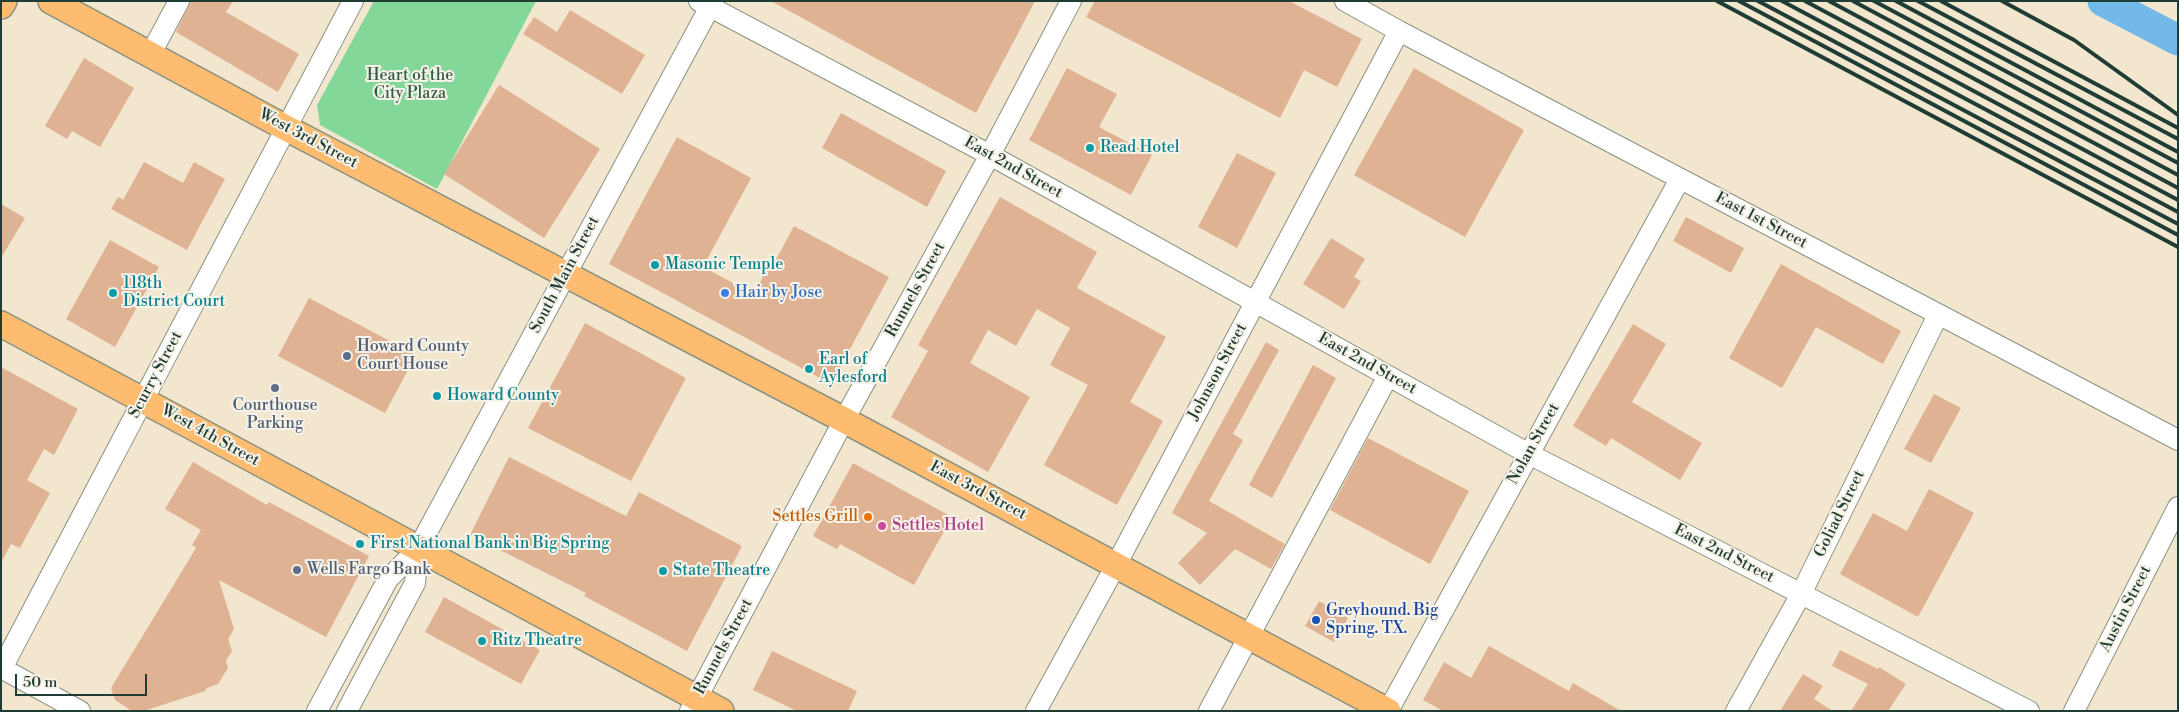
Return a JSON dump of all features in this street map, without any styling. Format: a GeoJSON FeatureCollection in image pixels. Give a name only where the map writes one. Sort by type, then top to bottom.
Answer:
{"type":"FeatureCollection","features":[{"type":"Feature","properties":{"kind":"main road"},"geometry":{"type":"LineString","coordinates":[[1,6],[4,1]]}},
{"type":"Feature","properties":{"kind":"main road","name":"West 3rd Street"},"geometry":{"type":"LineString","coordinates":[[51,1],[286,128],[565,275]]}},
{"type":"Feature","properties":{"kind":"main road","name":"East 3rd Street"},"geometry":{"type":"LineString","coordinates":[[565,275],[844,420],[1388,711]]}},
{"type":"Feature","properties":{"kind":"main road","name":"West 4th Street"},"geometry":{"type":"LineString","coordinates":[[4,332],[143,400],[418,549],[693,704],[721,711]]}},
{"type":"Feature","properties":{"kind":"street"},"geometry":{"type":"LineString","coordinates":[[150,55],[179,1]]}},
{"type":"Feature","properties":{"kind":"street","name":"Scurry Street"},"geometry":{"type":"LineString","coordinates":[[2,668],[353,1]]}},
{"type":"Feature","properties":{"kind":"street","name":"Runnels Street"},"geometry":{"type":"LineString","coordinates":[[693,704],[844,420],[990,155],[1071,1]]}},
{"type":"Feature","properties":{"kind":"street","name":"East 1st Street"},"geometry":{"type":"LineString","coordinates":[[1345,1],[2178,440]]}},
{"type":"Feature","properties":{"kind":"street","name":"East 2nd Street"},"geometry":{"type":"LineString","coordinates":[[707,3],[990,155],[1528,454],[2029,711]]}},
{"type":"Feature","properties":{"kind":"street","name":"South Main Street"},"geometry":{"type":"LineString","coordinates":[[317,711],[388,579],[418,549],[565,275],[707,3]]}},
{"type":"Feature","properties":{"kind":"street","name":"Johnson Street"},"geometry":{"type":"LineString","coordinates":[[1036,711],[1116,565],[1399,31]]}},
{"type":"Feature","properties":{"kind":"street","name":"Nolan Street"},"geometry":{"type":"LineString","coordinates":[[1388,711],[1680,179]]}},
{"type":"Feature","properties":{"kind":"street","name":"Goliad Street"},"geometry":{"type":"LineString","coordinates":[[1736,711],[1801,594],[1938,315]]}},
{"type":"Feature","properties":{"kind":"street"},"geometry":{"type":"LineString","coordinates":[[1209,711],[1388,376]]}},
{"type":"Feature","properties":{"kind":"street","name":"Austin Street"},"geometry":{"type":"LineString","coordinates":[[2074,711],[2178,507]]}},
{"type":"Feature","properties":{"kind":"street","name":"South Main Street"},"geometry":{"type":"LineString","coordinates":[[347,711],[415,583],[418,549]]}},
{"type":"Feature","properties":{"kind":"street"},"geometry":{"type":"LineString","coordinates":[[2,668],[80,711]]}},
{"type":"Feature","properties":{"kind":"green space","name":"Heart of the City Plaza"},"geometry":{"type":"Polygon","coordinates":[[[374,1],[536,1],[437,189],[320,125],[317,105],[374,1]]]}},
{"type":"Feature","properties":{"kind":"building"},"geometry":{"type":"Polygon","coordinates":[[[191,1],[233,1],[226,12],[299,54],[278,92],[176,32],[191,1]]]}},
{"type":"Feature","properties":{"kind":"building"},"geometry":{"type":"Polygon","coordinates":[[[771,1],[1035,1],[976,113],[771,1]]]}},
{"type":"Feature","properties":{"kind":"building"},"geometry":{"type":"Polygon","coordinates":[[[1095,1],[1289,1],[1362,39],[1337,87],[1304,70],[1280,118],[1086,17],[1095,1]]]}},
{"type":"Feature","properties":{"kind":"building"},"geometry":{"type":"Polygon","coordinates":[[[570,10],[645,55],[622,94],[523,34],[534,17],[557,32],[570,10]]]}},
{"type":"Feature","properties":{"kind":"building"},"geometry":{"type":"Polygon","coordinates":[[[84,58],[134,88],[100,147],[72,131],[67,139],[45,126],[84,58]]]}},
{"type":"Feature","properties":{"kind":"building","name":"Read Hotel"},"geometry":{"type":"Polygon","coordinates":[[[1067,68],[1117,94],[1099,127],[1152,155],[1131,195],[1029,140],[1067,68]]]}},
{"type":"Feature","properties":{"kind":"building"},"geometry":{"type":"Polygon","coordinates":[[[1414,68],[1524,130],[1465,237],[1354,175],[1414,68]]]}},
{"type":"Feature","properties":{"kind":"building"},"geometry":{"type":"Polygon","coordinates":[[[499,85],[600,149],[544,238],[444,174],[499,85]]]}},
{"type":"Feature","properties":{"kind":"building"},"geometry":{"type":"Polygon","coordinates":[[[841,113],[946,171],[927,207],[822,148],[841,113]]]}},
{"type":"Feature","properties":{"kind":"building"},"geometry":{"type":"Polygon","coordinates":[[[677,137],[751,178],[703,267],[754,294],[767,269],[770,271],[794,226],[889,277],[831,384],[609,264],[677,137]]]}},
{"type":"Feature","properties":{"kind":"building"},"geometry":{"type":"Polygon","coordinates":[[[1237,153],[1276,173],[1237,248],[1198,227],[1237,153]]]}},
{"type":"Feature","properties":{"kind":"building"},"geometry":{"type":"Polygon","coordinates":[[[144,162],[183,183],[194,162],[225,179],[187,250],[111,209],[118,197],[123,200],[144,162]]]}},
{"type":"Feature","properties":{"kind":"building"},"geometry":{"type":"Polygon","coordinates":[[[1000,197],[1097,252],[1077,288],[1166,337],[1130,402],[1163,421],[1117,505],[1044,465],[1088,385],[1050,365],[1070,328],[1037,309],[1016,346],[988,330],[970,363],[1030,397],[988,472],[891,417],[928,351],[918,345],[1000,197]]]}},
{"type":"Feature","properties":{"kind":"building"},"geometry":{"type":"Polygon","coordinates":[[[1,204],[25,218],[1,258],[1,204]]]}},
{"type":"Feature","properties":{"kind":"building"},"geometry":{"type":"Polygon","coordinates":[[[1686,217],[1744,248],[1731,273],[1673,241],[1686,217]]]}},
{"type":"Feature","properties":{"kind":"building"},"geometry":{"type":"Polygon","coordinates":[[[1331,238],[1365,259],[1354,277],[1361,281],[1344,309],[1303,284],[1331,238]]]}},
{"type":"Feature","properties":{"kind":"building","name":"118th District Court"},"geometry":{"type":"Polygon","coordinates":[[[110,240],[159,267],[115,347],[66,319],[110,240]]]}},
{"type":"Feature","properties":{"kind":"building"},"geometry":{"type":"Polygon","coordinates":[[[1781,264],[1901,331],[1883,364],[1816,327],[1782,388],[1729,358],[1781,264]]]}},
{"type":"Feature","properties":{"kind":"building","name":"Howard County Court House"},"geometry":{"type":"Polygon","coordinates":[[[309,298],[416,355],[385,413],[278,356],[309,298]]]}},
{"type":"Feature","properties":{"kind":"building"},"geometry":{"type":"Polygon","coordinates":[[[585,323],[686,378],[631,481],[528,428],[585,323]]]}},
{"type":"Feature","properties":{"kind":"building"},"geometry":{"type":"Polygon","coordinates":[[[1633,324],[1666,344],[1632,402],[1702,443],[1680,480],[1611,438],[1606,446],[1573,426],[1633,324]]]}},
{"type":"Feature","properties":{"kind":"building"},"geometry":{"type":"Polygon","coordinates":[[[1266,342],[1279,350],[1233,434],[1243,440],[1209,501],[1285,544],[1271,569],[1235,549],[1200,585],[1178,563],[1207,533],[1172,513],[1266,342]]]}},
{"type":"Feature","properties":{"kind":"building"},"geometry":{"type":"Polygon","coordinates":[[[1313,365],[1336,378],[1272,498],[1249,485],[1313,365]]]}},
{"type":"Feature","properties":{"kind":"building"},"geometry":{"type":"Polygon","coordinates":[[[1,367],[78,409],[54,455],[44,449],[27,480],[50,493],[20,548],[11,544],[1,563],[1,367]]]}},
{"type":"Feature","properties":{"kind":"building"},"geometry":{"type":"Polygon","coordinates":[[[1934,394],[1961,408],[1931,463],[1904,449],[1934,394]]]}},
{"type":"Feature","properties":{"kind":"building"},"geometry":{"type":"Polygon","coordinates":[[[1368,438],[1469,491],[1430,564],[1330,510],[1368,438]]]}},
{"type":"Feature","properties":{"kind":"building"},"geometry":{"type":"Polygon","coordinates":[[[509,457],[626,516],[639,492],[742,546],[687,651],[584,596],[586,593],[470,535],[509,457]]]}},
{"type":"Feature","properties":{"kind":"building"},"geometry":{"type":"Polygon","coordinates":[[[193,462],[267,505],[269,502],[369,556],[326,637],[219,580],[234,629],[228,639],[232,651],[226,661],[228,668],[218,684],[207,688],[205,691],[144,711],[132,711],[115,700],[111,688],[196,548],[192,545],[201,530],[165,509],[193,462]]]}},
{"type":"Feature","properties":{"kind":"building","name":"Settles Hotel"},"geometry":{"type":"Polygon","coordinates":[[[853,463],[952,517],[914,585],[840,544],[837,549],[813,536],[853,463]]]}},
{"type":"Feature","properties":{"kind":"building"},"geometry":{"type":"Polygon","coordinates":[[[1929,489],[1974,513],[1918,617],[1840,574],[1873,513],[1907,531],[1929,489]]]}},
{"type":"Feature","properties":{"kind":"building","name":"Ritz Theatre"},"geometry":{"type":"Polygon","coordinates":[[[444,597],[540,650],[521,684],[425,632],[444,597]]]}},
{"type":"Feature","properties":{"kind":"building"},"geometry":{"type":"Polygon","coordinates":[[[1319,601],[1348,618],[1334,642],[1305,626],[1319,601]]]}},
{"type":"Feature","properties":{"kind":"building"},"geometry":{"type":"Polygon","coordinates":[[[1489,646],[1569,691],[1573,683],[1621,711],[1443,711],[1423,700],[1444,662],[1471,678],[1489,646]]]}},
{"type":"Feature","properties":{"kind":"building"},"geometry":{"type":"Polygon","coordinates":[[[1840,650],[1878,669],[1879,667],[1906,684],[1888,711],[1851,711],[1868,684],[1832,666],[1840,650]]]}},
{"type":"Feature","properties":{"kind":"building"},"geometry":{"type":"Polygon","coordinates":[[[772,651],[857,691],[848,711],[797,711],[753,690],[772,651]]]}},
{"type":"Feature","properties":{"kind":"building"},"geometry":{"type":"Polygon","coordinates":[[[1803,674],[1823,686],[1814,699],[1833,711],[1780,711],[1803,674]]]}},
{"type":"Feature","properties":{"kind":"waterway"},"geometry":{"type":"LineString","coordinates":[[2103,1],[2178,40]]}},
{"type":"Feature","properties":{"kind":"railway"},"geometry":{"type":"LineString","coordinates":[[1717,1],[2178,247]]}},
{"type":"Feature","properties":{"kind":"railway"},"geometry":{"type":"LineString","coordinates":[[1739,1],[2178,235]]}},
{"type":"Feature","properties":{"kind":"railway"},"geometry":{"type":"LineString","coordinates":[[1758,1],[2178,224]]}},
{"type":"Feature","properties":{"kind":"railway"},"geometry":{"type":"LineString","coordinates":[[1782,1],[2178,212]]}},
{"type":"Feature","properties":{"kind":"railway"},"geometry":{"type":"LineString","coordinates":[[1805,1],[2178,200]]}},
{"type":"Feature","properties":{"kind":"railway"},"geometry":{"type":"LineString","coordinates":[[1829,1],[2178,188]]}},
{"type":"Feature","properties":{"kind":"railway"},"geometry":{"type":"LineString","coordinates":[[1853,1],[2178,175]]}},
{"type":"Feature","properties":{"kind":"railway"},"geometry":{"type":"LineString","coordinates":[[1874,1],[2178,163]]}},
{"type":"Feature","properties":{"kind":"railway"},"geometry":{"type":"LineString","coordinates":[[1896,1],[2178,152]]}},
{"type":"Feature","properties":{"kind":"railway"},"geometry":{"type":"LineString","coordinates":[[1918,1],[2178,139]]}},
{"type":"Feature","properties":{"kind":"railway"},"geometry":{"type":"LineString","coordinates":[[1941,1],[2178,128]]}},
{"type":"Feature","properties":{"kind":"railway"},"geometry":{"type":"LineString","coordinates":[[2002,1],[2074,40],[2178,115]]}},
{"type":"Feature","properties":{"kind":"place","name":"Read Hotel"},"geometry":{"type":"Point","coordinates":[1090,148]}},
{"type":"Feature","properties":{"kind":"place","name":"Masonic Temple"},"geometry":{"type":"Point","coordinates":[655,265]}},
{"type":"Feature","properties":{"kind":"place","name":"118th District Court"},"geometry":{"type":"Point","coordinates":[113,293]}},
{"type":"Feature","properties":{"kind":"place","name":"Hair by Jose"},"geometry":{"type":"Point","coordinates":[725,293]}},
{"type":"Feature","properties":{"kind":"place","name":"Howard County Court House"},"geometry":{"type":"Point","coordinates":[347,356]}},
{"type":"Feature","properties":{"kind":"place","name":"Earl of Aylesford"},"geometry":{"type":"Point","coordinates":[809,369]}},
{"type":"Feature","properties":{"kind":"place","name":"Courthouse Parking"},"geometry":{"type":"Point","coordinates":[275,388]}},
{"type":"Feature","properties":{"kind":"place","name":"Howard County"},"geometry":{"type":"Point","coordinates":[437,396]}},
{"type":"Feature","properties":{"kind":"place","name":"Settles Grill"},"geometry":{"type":"Point","coordinates":[868,517]}},
{"type":"Feature","properties":{"kind":"place","name":"Settles Hotel"},"geometry":{"type":"Point","coordinates":[882,526]}},
{"type":"Feature","properties":{"kind":"place","name":"First National Bank in Big Spring"},"geometry":{"type":"Point","coordinates":[360,544]}},
{"type":"Feature","properties":{"kind":"place","name":"Wells Fargo Bank"},"geometry":{"type":"Point","coordinates":[297,570]}},
{"type":"Feature","properties":{"kind":"place","name":"State Theatre"},"geometry":{"type":"Point","coordinates":[663,571]}},
{"type":"Feature","properties":{"kind":"place","name":"Greyhound. Big Spring. TX."},"geometry":{"type":"Point","coordinates":[1316,620]}},
{"type":"Feature","properties":{"kind":"place","name":"Ritz Theatre"},"geometry":{"type":"Point","coordinates":[482,641]}}]}
